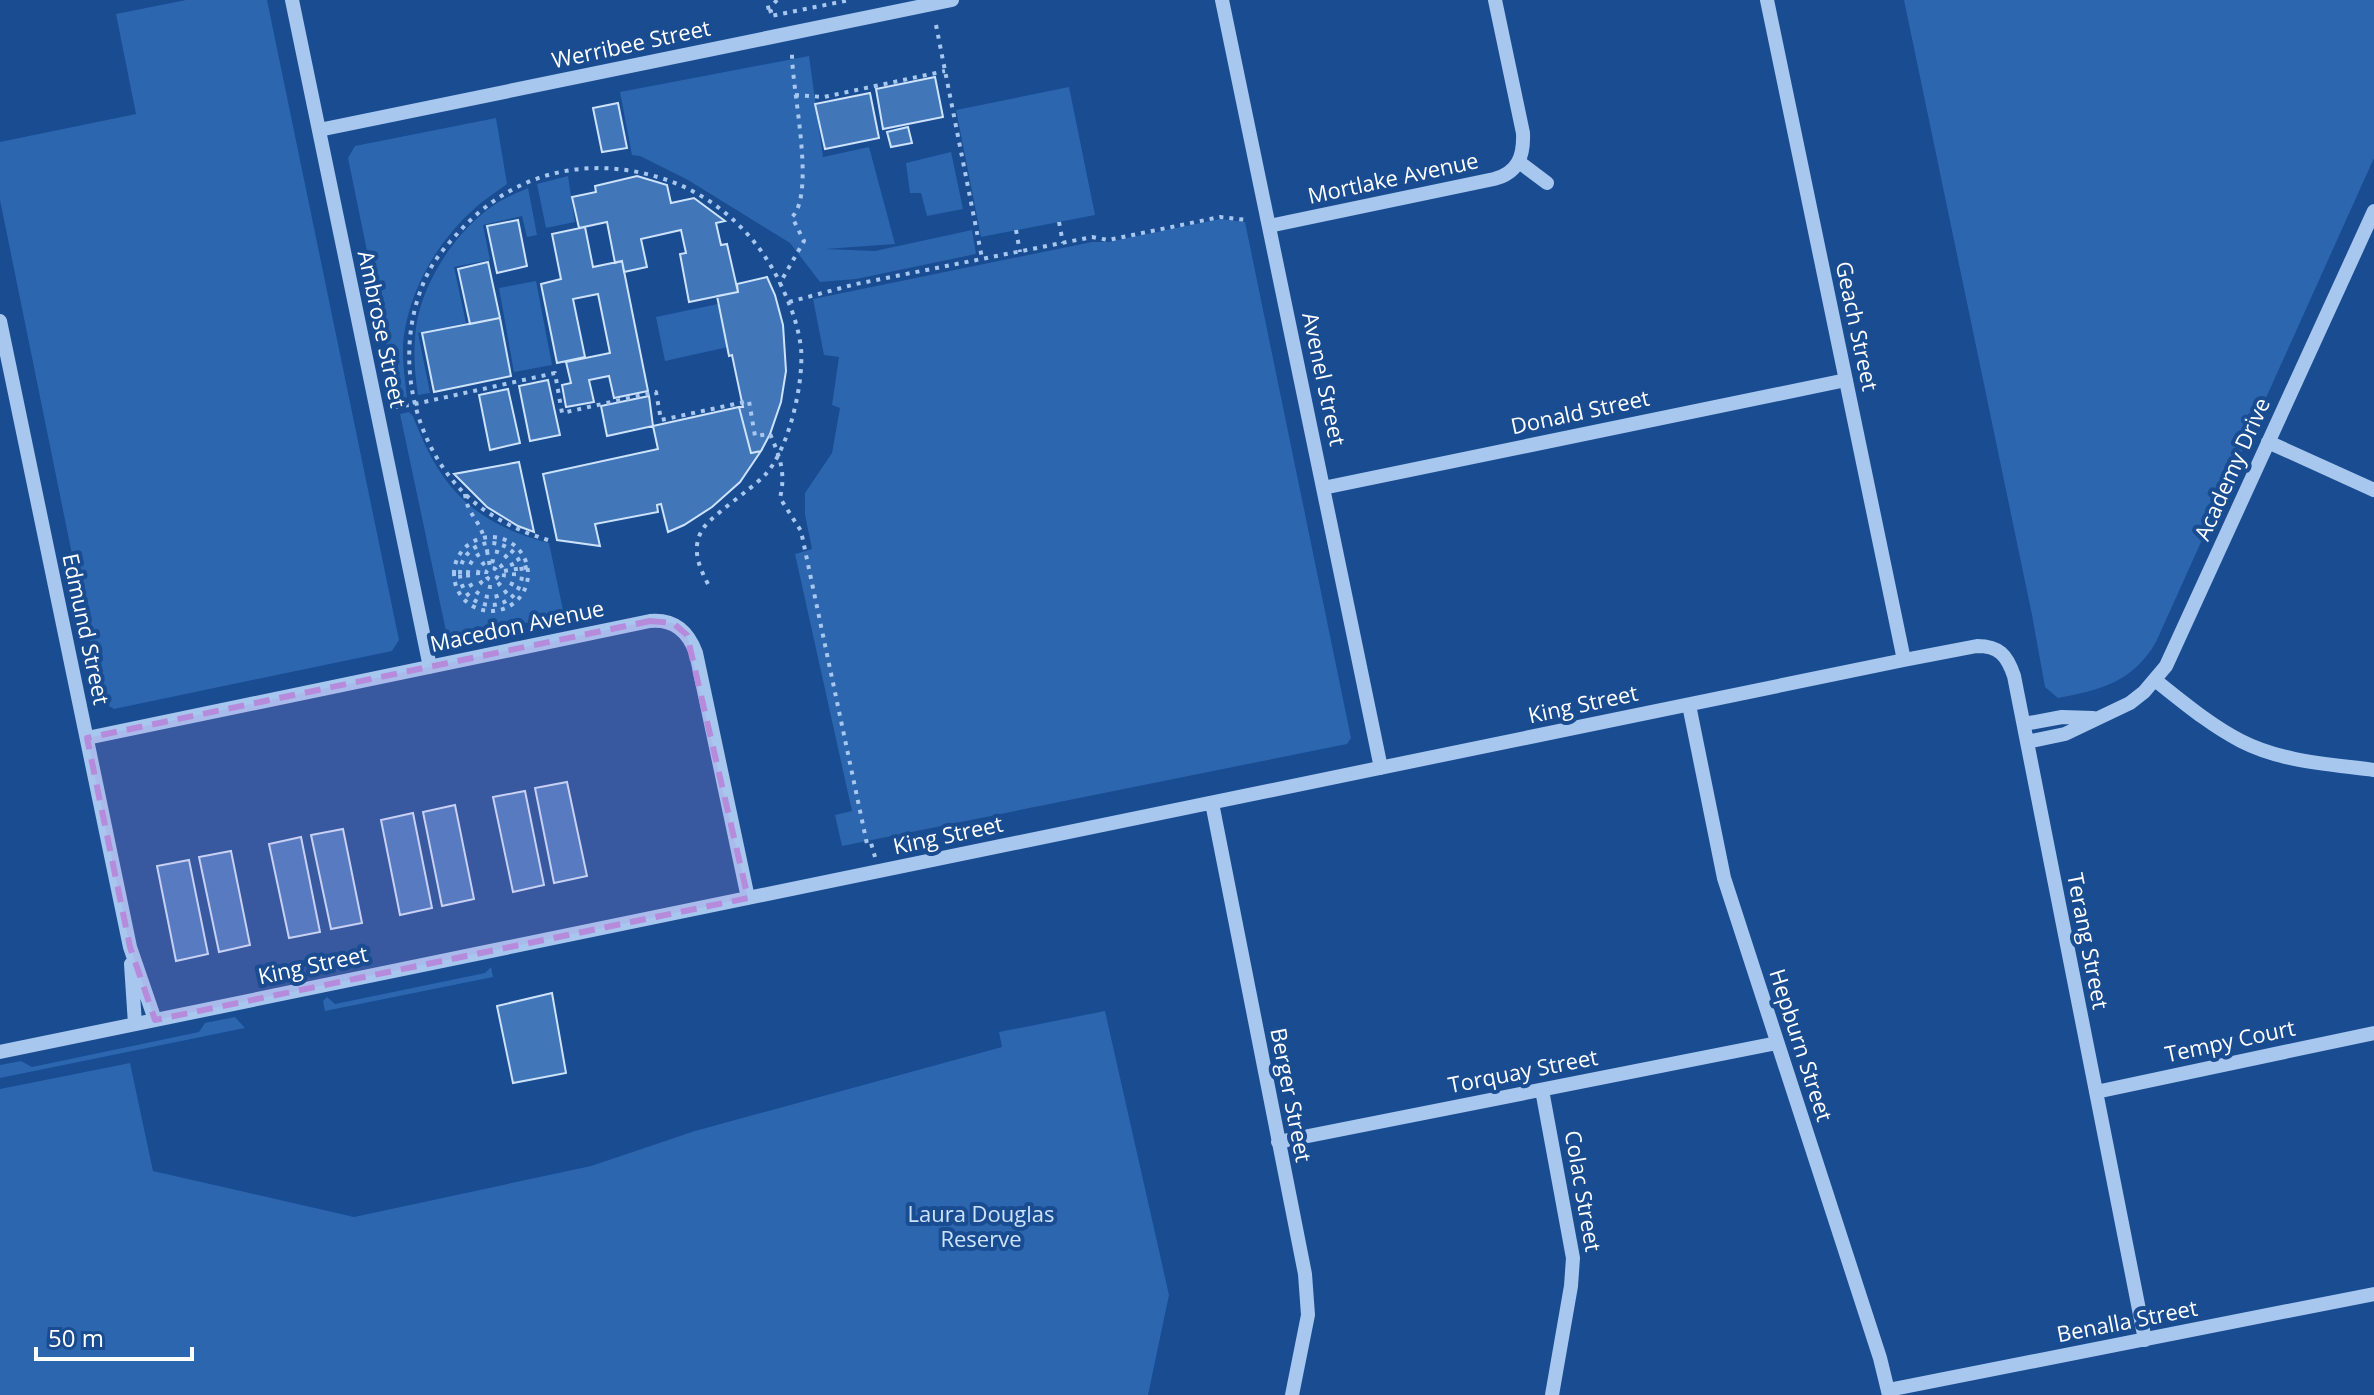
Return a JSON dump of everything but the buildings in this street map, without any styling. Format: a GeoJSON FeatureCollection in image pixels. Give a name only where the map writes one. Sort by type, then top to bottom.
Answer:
{"type":"FeatureCollection","features":[{"type":"Feature","properties":{"kind":"street","name":"Ambrose Street"},"geometry":{"type":"LineString","coordinates":[[292,0],[430,667]]}},
{"type":"Feature","properties":{"kind":"street","name":"Werribee Street"},"geometry":{"type":"LineString","coordinates":[[319,130],[952,0]]}},
{"type":"Feature","properties":{"kind":"street","name":"Avenel Street"},"geometry":{"type":"LineString","coordinates":[[1222,0],[1381,768]]}},
{"type":"Feature","properties":{"kind":"street"},"geometry":{"type":"LineString","coordinates":[[1495,0],[1523,133],[1519,162],[1547,183]]}},
{"type":"Feature","properties":{"kind":"street","name":"Geach Street"},"geometry":{"type":"LineString","coordinates":[[1767,0],[1904,660]]}},
{"type":"Feature","properties":{"kind":"street","name":"Mortlake Avenue"},"geometry":{"type":"LineString","coordinates":[[1269,226],[1494,179],[1510,173],[1519,162]]}},
{"type":"Feature","properties":{"kind":"street","name":"Academy Drive"},"geometry":{"type":"LineString","coordinates":[[2027,742],[2065,734],[2130,703],[2155,680],[2174,651],[2374,211]]}},
{"type":"Feature","properties":{"kind":"street","name":"Edmund Street"},"geometry":{"type":"LineString","coordinates":[[0,321],[130,947],[155,1020]]}},
{"type":"Feature","properties":{"kind":"street","name":"Donald Street"},"geometry":{"type":"LineString","coordinates":[[1323,488],[1846,380]]}},
{"type":"Feature","properties":{"kind":"street"},"geometry":{"type":"LineString","coordinates":[[2268,442],[2374,490]]}},
{"type":"Feature","properties":{"kind":"street","name":"Macedon Avenue"},"geometry":{"type":"LineString","coordinates":[[87,738],[664,620],[680,628],[692,642],[696,653],[748,898]]}},
{"type":"Feature","properties":{"kind":"street","name":"Terang Street"},"geometry":{"type":"LineString","coordinates":[[1904,660],[1977,646],[1997,649],[2005,654],[2010,664],[2145,1340]]}},
{"type":"Feature","properties":{"kind":"street","name":"King Street"},"geometry":{"type":"LineString","coordinates":[[0,1052],[1904,660]]}},
{"type":"Feature","properties":{"kind":"street"},"geometry":{"type":"LineString","coordinates":[[2155,680],[2207,720],[2244,743],[2295,759],[2374,770]]}},
{"type":"Feature","properties":{"kind":"street","name":"Hepburn Street"},"geometry":{"type":"LineString","coordinates":[[1689,705],[1724,878],[1880,1358],[1888,1392]]}},
{"type":"Feature","properties":{"kind":"street","name":"Academy Drive"},"geometry":{"type":"LineString","coordinates":[[2024,724],[2062,717],[2098,718]]}},
{"type":"Feature","properties":{"kind":"street","name":"Berger Street"},"geometry":{"type":"LineString","coordinates":[[1212,803],[1308,1299],[1308,1315],[1292,1395]]}},
{"type":"Feature","properties":{"kind":"street","name":"Edmund Street"},"geometry":{"type":"LineString","coordinates":[[130,947],[135,1024]]}},
{"type":"Feature","properties":{"kind":"street","name":"Tempy Court"},"geometry":{"type":"LineString","coordinates":[[2096,1092],[2374,1033]]}},
{"type":"Feature","properties":{"kind":"street","name":"Torquay Street"},"geometry":{"type":"LineString","coordinates":[[1278,1142],[1777,1043]]}},
{"type":"Feature","properties":{"kind":"street","name":"Colac Street"},"geometry":{"type":"LineString","coordinates":[[1542,1090],[1573,1258],[1552,1395]]}},
{"type":"Feature","properties":{"kind":"street","name":"Benalla Street"},"geometry":{"type":"LineString","coordinates":[[1888,1392],[2374,1294]]}},
{"type":"Feature","properties":{"kind":"path"},"geometry":{"type":"LineString","coordinates":[[777,0],[766,8],[767,12],[771,11],[771,16],[850,0]]}},
{"type":"Feature","properties":{"kind":"path"},"geometry":{"type":"LineString","coordinates":[[936,25],[982,259]]}},
{"type":"Feature","properties":{"kind":"path"},"geometry":{"type":"LineString","coordinates":[[780,283],[804,241],[792,217],[799,207],[804,183],[792,54]]}},
{"type":"Feature","properties":{"kind":"path"},"geometry":{"type":"LineString","coordinates":[[795,95],[824,97],[945,71]]}},
{"type":"Feature","properties":{"kind":"path"},"geometry":{"type":"LineString","coordinates":[[548,540],[507,524],[483,509],[448,474],[432,450],[415,404],[409,367],[409,335],[428,273],[445,247],[490,202],[517,186],[570,170],[597,167],[651,175],[674,182],[720,208],[763,253],[789,302],[798,332],[801,368],[789,426],[779,455],[767,474],[703,527],[696,550],[708,584]]}},
{"type":"Feature","properties":{"kind":"path"},"geometry":{"type":"LineString","coordinates":[[789,302],[856,284],[1092,237],[1108,240],[1220,217],[1247,220]]}},
{"type":"Feature","properties":{"kind":"path"},"geometry":{"type":"LineString","coordinates":[[1059,222],[1063,243]]}},
{"type":"Feature","properties":{"kind":"path"},"geometry":{"type":"LineString","coordinates":[[1016,230],[1020,252]]}},
{"type":"Feature","properties":{"kind":"path"},"geometry":{"type":"LineString","coordinates":[[376,404],[396,401],[397,407],[415,404],[555,373],[562,413],[656,392],[661,420],[749,401],[755,436],[770,434],[779,455],[784,482],[780,498],[801,531],[867,844],[871,843],[878,871]]}},
{"type":"Feature","properties":{"kind":"path"},"geometry":{"type":"LineString","coordinates":[[465,494],[467,509],[478,522],[490,567]]}},
{"type":"Feature","properties":{"kind":"path"},"geometry":{"type":"LineString","coordinates":[[495,536],[507,540],[524,555],[528,567],[526,589],[519,599],[499,611],[474,607],[464,598],[458,580],[456,562],[462,551],[472,542],[484,540],[495,536]]}},
{"type":"Feature","properties":{"kind":"path"},"geometry":{"type":"LineString","coordinates":[[458,580],[468,594],[487,604],[498,604],[514,594],[522,577],[518,558],[504,545],[484,540]]}},
{"type":"Feature","properties":{"kind":"path"},"geometry":{"type":"LineString","coordinates":[[458,580],[467,554],[484,540]]}},
{"type":"Feature","properties":{"kind":"path"},"geometry":{"type":"LineString","coordinates":[[487,551],[501,553],[514,569],[508,589],[496,596],[478,592],[471,584],[469,572],[473,559],[487,551]]}},
{"type":"Feature","properties":{"kind":"path"},"geometry":{"type":"LineString","coordinates":[[489,561],[500,564],[504,571],[503,579],[494,587],[484,584],[479,576],[481,566],[489,561]]}},
{"type":"Feature","properties":{"kind":"path"},"geometry":{"type":"LineString","coordinates":[[490,567],[498,572]]}},
{"type":"Feature","properties":{"kind":"path"},"geometry":{"type":"LineString","coordinates":[[486,575],[490,567]]}},
{"type":"Feature","properties":{"kind":"path"},"geometry":{"type":"LineString","coordinates":[[498,572],[528,567]]}},
{"type":"Feature","properties":{"kind":"path"},"geometry":{"type":"LineString","coordinates":[[461,571],[469,572]]}},
{"type":"Feature","properties":{"kind":"path"},"geometry":{"type":"LineString","coordinates":[[493,580],[498,572]]}},
{"type":"Feature","properties":{"kind":"path"},"geometry":{"type":"LineString","coordinates":[[479,576],[486,575]]}},
{"type":"Feature","properties":{"kind":"path"},"geometry":{"type":"LineString","coordinates":[[486,575],[493,580]]}},
{"type":"Feature","properties":{"kind":"path"},"geometry":{"type":"LineString","coordinates":[[493,580],[494,587]]}},
{"type":"Feature","properties":{"kind":"path"},"geometry":{"type":"LineString","coordinates":[[464,587],[471,584]]}},
{"type":"Feature","properties":{"kind":"path"},"geometry":{"type":"LineString","coordinates":[[478,592],[484,584]]}},
{"type":"Feature","properties":{"kind":"path"},"geometry":{"type":"LineString","coordinates":[[496,596],[499,611]]}},
{"type":"Feature","properties":{"kind":"highlighted area"},"geometry":{"type":"Polygon","coordinates":[[[650,621],[673,623],[687,635],[748,898],[155,1020],[130,947],[87,738],[650,621]]]}},
{"type":"Feature","properties":{"kind":"green space"},"geometry":{"type":"Polygon","coordinates":[[[186,0],[267,0],[399,640],[392,651],[114,709],[102,702],[0,200],[0,142],[136,114],[116,14],[186,0]]]}},
{"type":"Feature","properties":{"kind":"green space"},"geometry":{"type":"Polygon","coordinates":[[[1904,0],[2374,0],[2374,158],[2156,642],[2147,656],[2126,675],[2088,692],[2058,698],[2045,687],[1904,0]]]}},
{"type":"Feature","properties":{"kind":"green space"},"geometry":{"type":"Polygon","coordinates":[[[809,56],[823,157],[869,147],[895,244],[825,249],[875,251],[972,230],[976,254],[856,279],[820,282],[790,243],[688,180],[632,155],[620,92],[809,56]]]}},
{"type":"Feature","properties":{"kind":"green space"},"geometry":{"type":"Polygon","coordinates":[[[1069,87],[1095,215],[981,237],[956,110],[1069,87]]]}},
{"type":"Feature","properties":{"kind":"green space"},"geometry":{"type":"Polygon","coordinates":[[[496,118],[507,184],[467,215],[441,245],[421,279],[404,335],[407,398],[398,403],[348,158],[355,146],[496,118]]]}},
{"type":"Feature","properties":{"kind":"green space"},"geometry":{"type":"Polygon","coordinates":[[[951,152],[963,209],[927,216],[921,193],[910,193],[906,163],[951,152]]]}},
{"type":"Feature","properties":{"kind":"green space"},"geometry":{"type":"Polygon","coordinates":[[[568,176],[575,222],[546,228],[537,184],[568,176]]]}},
{"type":"Feature","properties":{"kind":"green space"},"geometry":{"type":"Polygon","coordinates":[[[528,188],[537,235],[527,237],[522,216],[483,225],[490,260],[454,267],[466,323],[418,333],[430,393],[418,395],[414,358],[417,321],[435,272],[456,241],[481,215],[502,200],[528,188]]]}},
{"type":"Feature","properties":{"kind":"green space"},"geometry":{"type":"Polygon","coordinates":[[[1220,219],[1245,222],[1351,738],[1347,744],[842,846],[835,815],[852,811],[795,554],[812,549],[805,515],[805,493],[832,453],[840,408],[832,405],[839,357],[824,355],[813,299],[1220,219]]]}},
{"type":"Feature","properties":{"kind":"green space"},"geometry":{"type":"Polygon","coordinates":[[[536,281],[552,365],[514,372],[499,288],[536,281]]]}},
{"type":"Feature","properties":{"kind":"green space"},"geometry":{"type":"Polygon","coordinates":[[[718,304],[728,347],[665,361],[656,317],[718,304]]]}},
{"type":"Feature","properties":{"kind":"green space"},"geometry":{"type":"Polygon","coordinates":[[[409,412],[435,463],[463,499],[499,525],[549,543],[564,615],[457,637],[446,631],[400,414],[409,412]]]}},
{"type":"Feature","properties":{"kind":"green space"},"geometry":{"type":"Polygon","coordinates":[[[491,967],[493,977],[325,1011],[323,1001],[327,997],[335,1004],[485,973],[491,967]]]}},
{"type":"Feature","properties":{"kind":"green space","name":"Laura Douglas Reserve"},"geometry":{"type":"Polygon","coordinates":[[[1105,1011],[1169,1295],[1148,1395],[0,1395],[0,1089],[130,1063],[153,1171],[354,1217],[591,1166],[695,1131],[1002,1047],[999,1032],[1105,1011]]]}},
{"type":"Feature","properties":{"kind":"green space"},"geometry":{"type":"Polygon","coordinates":[[[235,1017],[245,1028],[0,1078],[0,1065],[21,1061],[32,1067],[199,1032],[205,1023],[235,1017]]]}}]}
